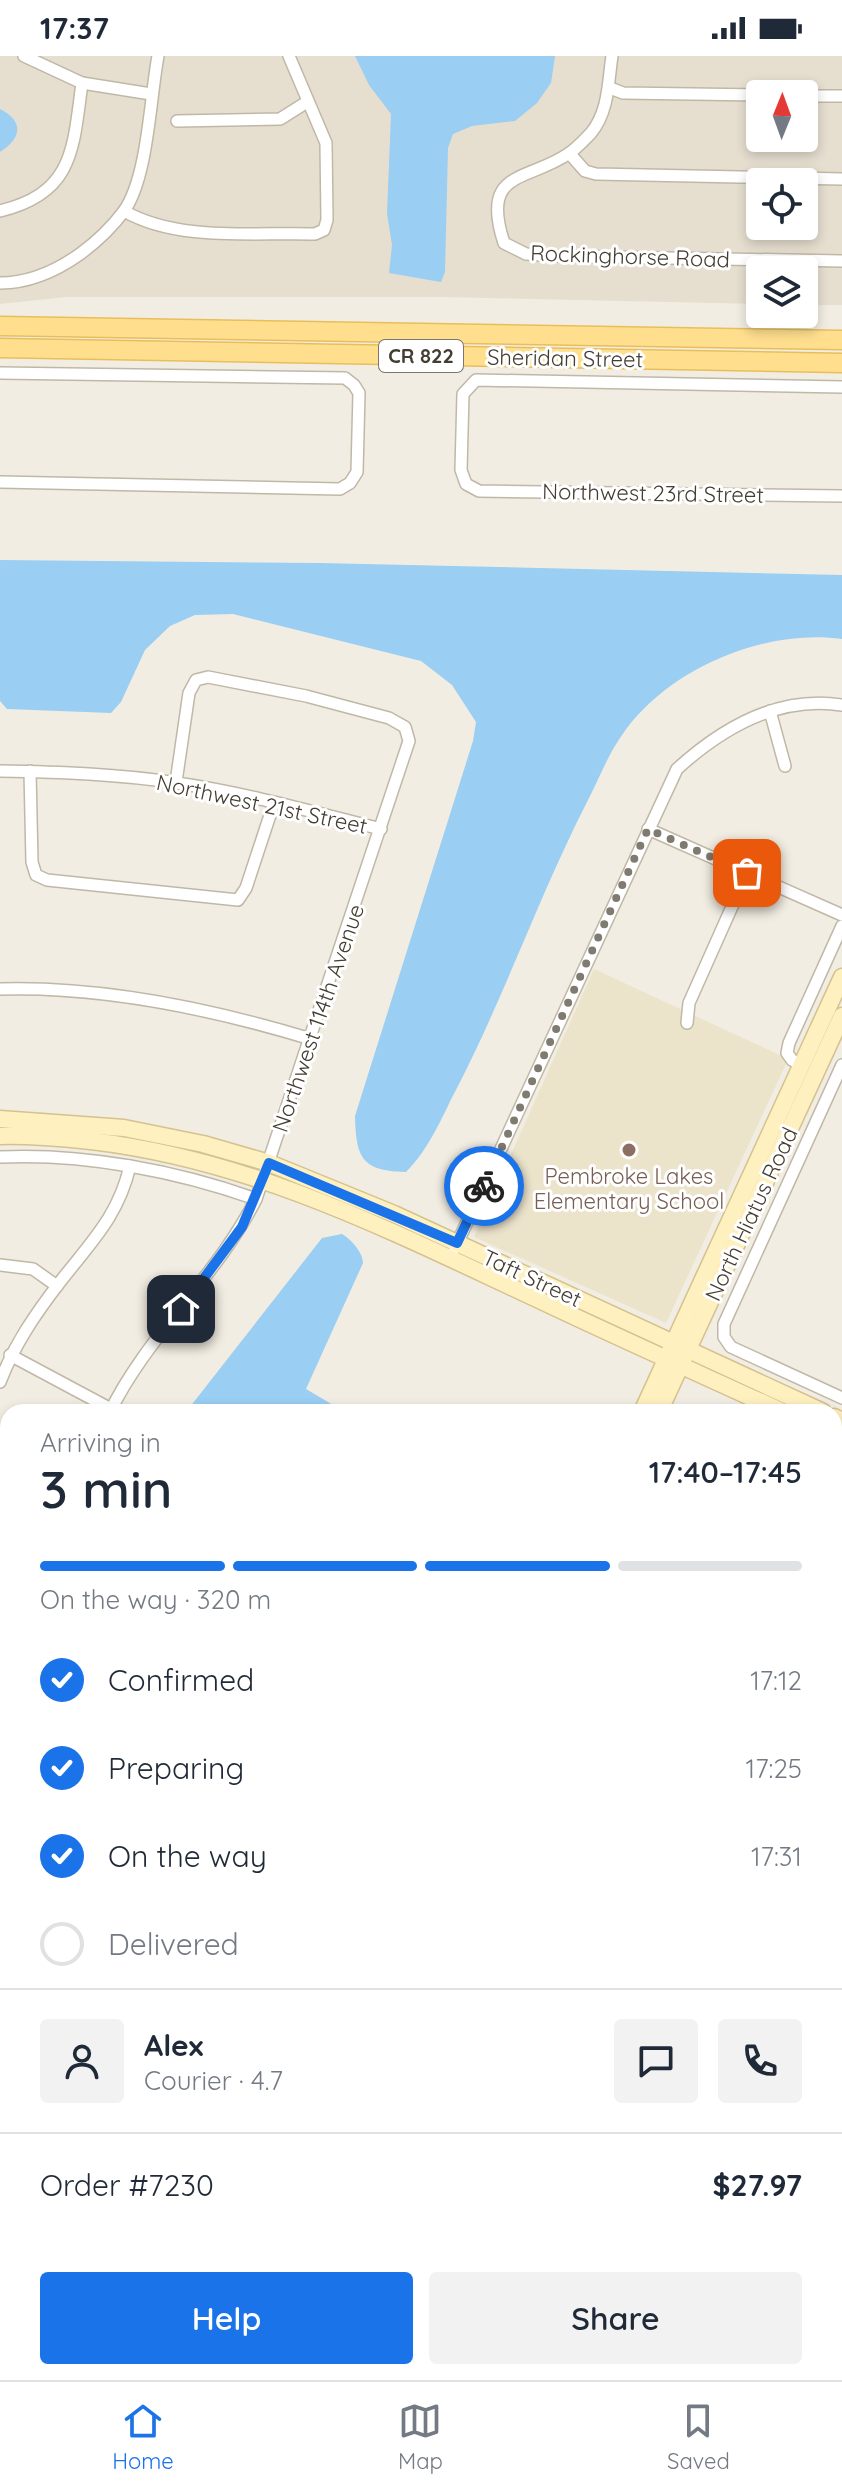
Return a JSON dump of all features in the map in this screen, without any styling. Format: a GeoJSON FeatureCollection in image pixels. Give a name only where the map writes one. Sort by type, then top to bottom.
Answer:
{"type":"FeatureCollection","features":[{"type":"Feature","properties":{"kind":"main road","name":"Sheridan Street"},"geometry":{"type":"LineString","coordinates":[[0,326],[842,340]]}},
{"type":"Feature","properties":{"kind":"main road","name":"Sheridan Street"},"geometry":{"type":"LineString","coordinates":[[0,348],[842,363]]}},
{"type":"Feature","properties":{"kind":"street"},"geometry":{"type":"LineString","coordinates":[[26,56],[82,83],[151,94]]}},
{"type":"Feature","properties":{"kind":"street"},"geometry":{"type":"LineString","coordinates":[[0,283],[44,275],[69,262],[92,245],[124,211],[136,183],[158,56]]}},
{"type":"Feature","properties":{"kind":"street"},"geometry":{"type":"LineString","coordinates":[[124,211],[144,222],[170,229],[315,234],[324,230],[327,220],[326,143],[289,56]]}},
{"type":"Feature","properties":{"kind":"street"},"geometry":{"type":"LineString","coordinates":[[612,56],[610,88],[593,130],[570,154],[585,171],[596,174],[842,179]]}},
{"type":"Feature","properties":{"kind":"street"},"geometry":{"type":"LineString","coordinates":[[0,211],[26,205],[45,193],[65,170],[75,136],[82,83]]}},
{"type":"Feature","properties":{"kind":"street"},"geometry":{"type":"LineString","coordinates":[[610,88],[623,93],[746,95]]}},
{"type":"Feature","properties":{"kind":"street"},"geometry":{"type":"LineString","coordinates":[[818,96],[842,96]]}},
{"type":"Feature","properties":{"kind":"street"},"geometry":{"type":"LineString","coordinates":[[177,121],[280,119],[307,102]]}},
{"type":"Feature","properties":{"kind":"street","name":"Rockinghorse Road"},"geometry":{"type":"LineString","coordinates":[[570,154],[517,176],[508,181],[501,192],[499,227],[504,243],[514,250],[556,256],[842,261]]}},
{"type":"Feature","properties":{"kind":"street"},"geometry":{"type":"LineString","coordinates":[[0,373],[345,378],[359,393],[357,472],[350,483],[340,489],[0,482]]}},
{"type":"Feature","properties":{"kind":"street","name":"Sheridan Street"},"geometry":{"type":"LineString","coordinates":[[466,484],[461,470],[463,394],[468,385],[476,380],[842,387]]}},
{"type":"Feature","properties":{"kind":"street","name":"Northwest 23rd Street"},"geometry":{"type":"LineString","coordinates":[[466,484],[479,491],[842,496]]}},
{"type":"Feature","properties":{"kind":"street","name":"Northwest 114th Avenue"},"geometry":{"type":"LineString","coordinates":[[115,1404],[140,1364],[242,1227],[256,1199],[409,741],[405,727],[389,718],[306,696],[208,677],[196,680],[189,693],[176,782]]}},
{"type":"Feature","properties":{"kind":"street"},"geometry":{"type":"LineString","coordinates":[[454,1251],[677,769],[705,743],[743,720],[790,706],[825,702],[842,705]]}},
{"type":"Feature","properties":{"kind":"street"},"geometry":{"type":"LineString","coordinates":[[770,711],[785,766]]}},
{"type":"Feature","properties":{"kind":"street","name":"Northwest 21st Street"},"geometry":{"type":"LineString","coordinates":[[0,771],[176,782],[381,829]]}},
{"type":"Feature","properties":{"kind":"street"},"geometry":{"type":"LineString","coordinates":[[30,771],[32,862],[36,875],[47,880],[238,900],[246,888],[274,803]]}},
{"type":"Feature","properties":{"kind":"street"},"geometry":{"type":"LineString","coordinates":[[648,829],[842,915]]}},
{"type":"Feature","properties":{"kind":"street"},"geometry":{"type":"LineString","coordinates":[[687,1023],[689,1003],[747,873]]}},
{"type":"Feature","properties":{"kind":"street"},"geometry":{"type":"LineString","coordinates":[[802,1065],[787,1053],[789,1043],[842,926]]}},
{"type":"Feature","properties":{"kind":"street","name":"North Hiatus Road"},"geometry":{"type":"LineString","coordinates":[[727,1247],[842,977]]}},
{"type":"Feature","properties":{"kind":"street"},"geometry":{"type":"LineString","coordinates":[[0,989],[76,992],[135,999],[262,1025],[311,1039]]}},
{"type":"Feature","properties":{"kind":"street","name":"North Hiatus Road"},"geometry":{"type":"LineString","coordinates":[[662,1404],[678,1354],[727,1247],[842,1016]]}},
{"type":"Feature","properties":{"kind":"street"},"geometry":{"type":"LineString","coordinates":[[842,1065],[724,1324],[724,1337],[731,1347],[842,1398]]}},
{"type":"Feature","properties":{"kind":"street","name":"Taft Street"},"geometry":{"type":"LineString","coordinates":[[0,1119],[57,1129]]}},
{"type":"Feature","properties":{"kind":"street","name":"Taft Street"},"geometry":{"type":"LineString","coordinates":[[0,1136],[57,1129],[124,1128],[203,1144],[454,1251],[678,1354],[802,1404]]}},
{"type":"Feature","properties":{"kind":"street"},"geometry":{"type":"LineString","coordinates":[[0,1157],[130,1166],[184,1176],[256,1199]]}},
{"type":"Feature","properties":{"kind":"street"},"geometry":{"type":"LineString","coordinates":[[0,1382],[10,1355],[57,1286],[112,1216],[123,1193],[130,1166]]}},
{"type":"Feature","properties":{"kind":"street"},"geometry":{"type":"LineString","coordinates":[[0,1265],[33,1269],[57,1286]]}},
{"type":"Feature","properties":{"kind":"street","name":"Taft Street"},"geometry":{"type":"LineString","coordinates":[[678,1354],[769,1404]]}},
{"type":"Feature","properties":{"kind":"street","name":"North Hiatus Road"},"geometry":{"type":"LineString","coordinates":[[647,1404],[678,1354]]}},
{"type":"Feature","properties":{"kind":"street"},"geometry":{"type":"LineString","coordinates":[[10,1355],[100,1404]]}},
{"type":"Feature","properties":{"kind":"shaded area"},"geometry":{"type":"Polygon","coordinates":[[[0,56],[842,56],[842,305],[818,305],[818,256],[746,256],[746,304],[439,297],[67,297],[0,304],[0,56]]]}},
{"type":"Feature","properties":{"kind":"shaded area","name":"Pembroke Lakes Elementary School"},"geometry":{"type":"Polygon","coordinates":[[[594,969],[784,1057],[786,1064],[666,1323],[474,1237],[594,969]]]}},
{"type":"Feature","properties":{"kind":"water"},"geometry":{"type":"Polygon","coordinates":[[[355,56],[555,56],[551,83],[537,103],[515,121],[472,126],[453,134],[448,148],[445,272],[441,282],[389,273],[392,245],[387,214],[391,114],[369,85],[355,56]]]}},
{"type":"Feature","properties":{"kind":"water"},"geometry":{"type":"Polygon","coordinates":[[[0,109],[13,119],[17,130],[13,141],[0,152],[0,109]]]}},
{"type":"Feature","properties":{"kind":"water"},"geometry":{"type":"Polygon","coordinates":[[[0,560],[320,563],[842,575],[842,639],[812,637],[780,640],[718,659],[662,692],[639,714],[620,738],[603,769],[436,1130],[406,1172],[391,1171],[371,1165],[364,1159],[357,1142],[355,1116],[473,741],[476,722],[452,685],[421,661],[233,614],[195,615],[170,626],[145,650],[121,702],[111,713],[7,709],[0,701],[0,560]]]}},
{"type":"Feature","properties":{"kind":"water"},"geometry":{"type":"Polygon","coordinates":[[[342,1234],[356,1247],[363,1263],[306,1389],[331,1404],[192,1404],[322,1238],[342,1234]]]}},
{"type":"Feature","properties":{"kind":"way so far"},"geometry":{"type":"LineString","coordinates":[[484,1186],[648,829],[747,873]]}},
{"type":"Feature","properties":{"kind":"place","name":"Pembroke Lakes Elementary School"},"geometry":{"type":"Point","coordinates":[629,1150]}},
{"type":"Feature","properties":{"kind":"route"},"geometry":{"type":"LineString","coordinates":[[181,1309],[242,1227],[269,1163],[457,1243],[484,1186]]}}]}
